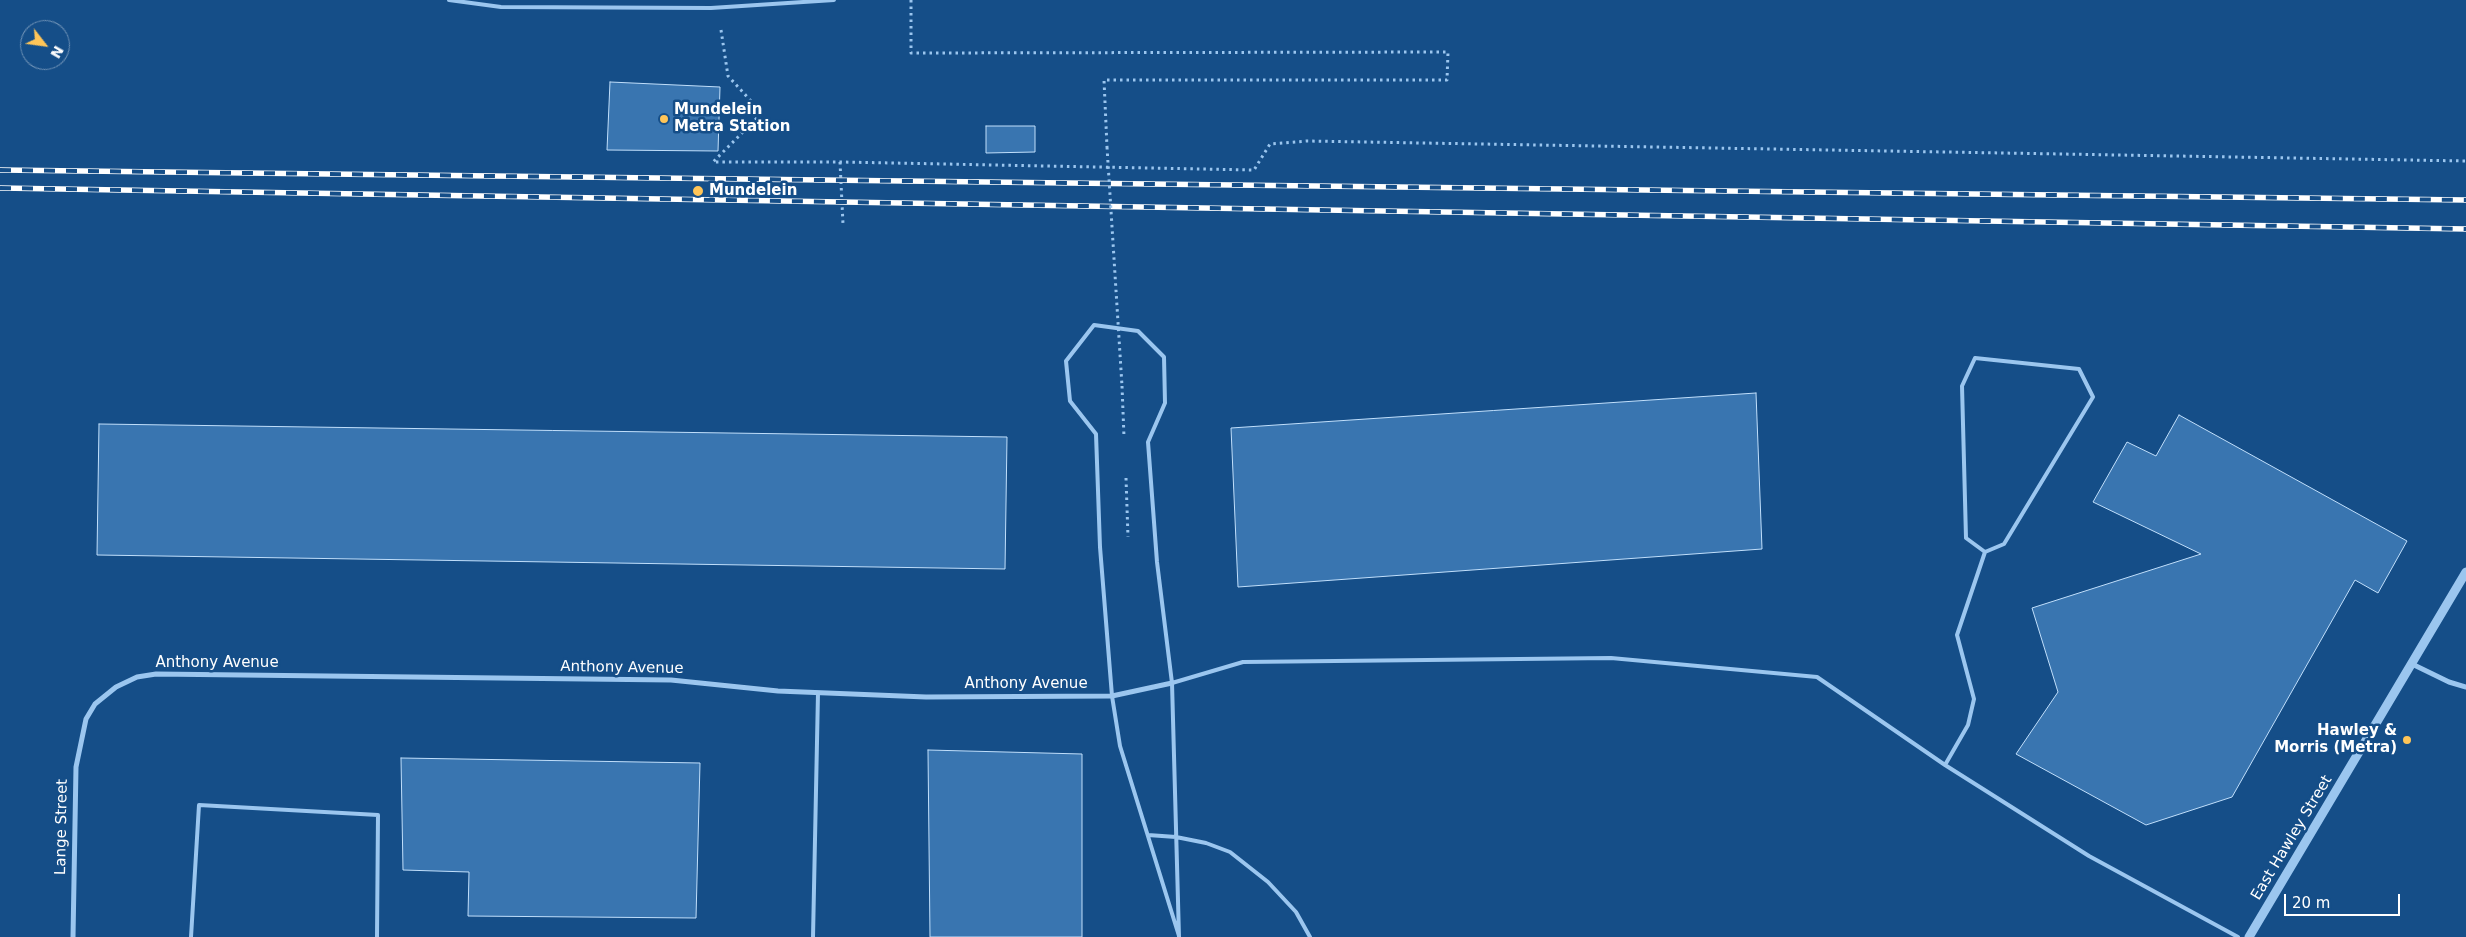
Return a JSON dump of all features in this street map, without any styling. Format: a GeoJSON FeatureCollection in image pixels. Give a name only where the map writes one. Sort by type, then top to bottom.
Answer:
{"type":"FeatureCollection","features":[{"type":"Feature","properties":{"kind":"street","name":"East Hawley Street"},"geometry":{"type":"LineString","coordinates":[[2249,937],[2466,572]]}},
{"type":"Feature","properties":{"kind":"street"},"geometry":{"type":"LineString","coordinates":[[2412,664],[2449,682],[2466,687]]}},
{"type":"Feature","properties":{"kind":"street","name":"Anthony Avenue"},"geometry":{"type":"LineString","coordinates":[[86,719],[95,704],[116,687],[137,677],[156,674],[671,680],[818,693],[926,698],[1112,696],[1172,683]]}},
{"type":"Feature","properties":{"kind":"street","name":"Lange Street"},"geometry":{"type":"LineString","coordinates":[[74,937],[76,766],[86,719]]}},
{"type":"Feature","properties":{"kind":"lane"},"geometry":{"type":"LineString","coordinates":[[449,0],[500,7],[718,8],[834,0]]}},
{"type":"Feature","properties":{"kind":"lane"},"geometry":{"type":"LineString","coordinates":[[1094,325],[1138,331],[1164,357],[1165,402],[1148,442],[1157,562],[1172,683],[1179,936],[1120,746],[1112,696],[1100,547],[1096,434],[1070,401],[1066,361],[1094,325]]}},
{"type":"Feature","properties":{"kind":"lane"},"geometry":{"type":"LineString","coordinates":[[1945,764],[1968,725],[1974,699],[1956,635],[1985,552],[2004,544],[2093,397],[2079,369],[1975,358],[1962,386],[1966,538],[1985,552]]}},
{"type":"Feature","properties":{"kind":"lane"},"geometry":{"type":"LineString","coordinates":[[1172,683],[1243,662],[1611,658],[1817,677],[1945,764],[2089,856],[2238,937]]}},
{"type":"Feature","properties":{"kind":"lane"},"geometry":{"type":"LineString","coordinates":[[813,937],[818,693]]}},
{"type":"Feature","properties":{"kind":"lane"},"geometry":{"type":"LineString","coordinates":[[191,937],[199,805],[378,815],[376,937]]}},
{"type":"Feature","properties":{"kind":"lane"},"geometry":{"type":"LineString","coordinates":[[1148,835],[1176,837],[1206,843],[1230,852],[1274,888],[1296,912],[1310,937]]}},
{"type":"Feature","properties":{"kind":"path"},"geometry":{"type":"LineString","coordinates":[[911,0],[911,53],[1448,52],[1447,80],[1104,80],[1122,386]]}},
{"type":"Feature","properties":{"kind":"path"},"geometry":{"type":"LineString","coordinates":[[718,8],[728,76],[762,114],[714,162],[840,162],[1254,170],[1270,144],[1307,141],[2466,161]]}},
{"type":"Feature","properties":{"kind":"path"},"geometry":{"type":"LineString","coordinates":[[840,162],[844,224]]}},
{"type":"Feature","properties":{"kind":"building","name":"Mundelein Metra Station"},"geometry":{"type":"Polygon","coordinates":[[[610,82],[720,87],[718,151],[607,150],[610,82]]]}},
{"type":"Feature","properties":{"kind":"building"},"geometry":{"type":"Polygon","coordinates":[[[986,126],[1035,126],[1035,152],[986,153],[986,126]]]}},
{"type":"Feature","properties":{"kind":"building"},"geometry":{"type":"Polygon","coordinates":[[[1756,393],[1762,549],[1238,587],[1231,428],[1756,393]]]}},
{"type":"Feature","properties":{"kind":"building"},"geometry":{"type":"Polygon","coordinates":[[[2179,415],[2407,541],[2378,593],[2355,580],[2232,797],[2146,825],[2016,754],[2058,692],[2032,608],[2201,554],[2093,502],[2127,442],[2156,456],[2179,415]]]}},
{"type":"Feature","properties":{"kind":"building"},"geometry":{"type":"Polygon","coordinates":[[[99,424],[1007,437],[1005,569],[97,555],[99,424]]]}},
{"type":"Feature","properties":{"kind":"building"},"geometry":{"type":"Polygon","coordinates":[[[928,750],[1082,754],[1082,937],[930,937],[928,750]]]}},
{"type":"Feature","properties":{"kind":"building"},"geometry":{"type":"Polygon","coordinates":[[[401,758],[700,763],[696,918],[468,916],[469,872],[403,870],[401,758]]]}},
{"type":"Feature","properties":{"kind":"railway"},"geometry":{"type":"LineString","coordinates":[[0,170],[2466,200]]}},
{"type":"Feature","properties":{"kind":"railway"},"geometry":{"type":"LineString","coordinates":[[0,188],[2466,229]]}},
{"type":"Feature","properties":{"kind":"place","name":"Mundelein Metra Station"},"geometry":{"type":"Point","coordinates":[664,119]}},
{"type":"Feature","properties":{"kind":"place","name":"Mundelein"},"geometry":{"type":"Point","coordinates":[698,191]}},
{"type":"Feature","properties":{"kind":"place","name":"Hawley & Morris (Metra)"},"geometry":{"type":"Point","coordinates":[2407,740]}}]}
